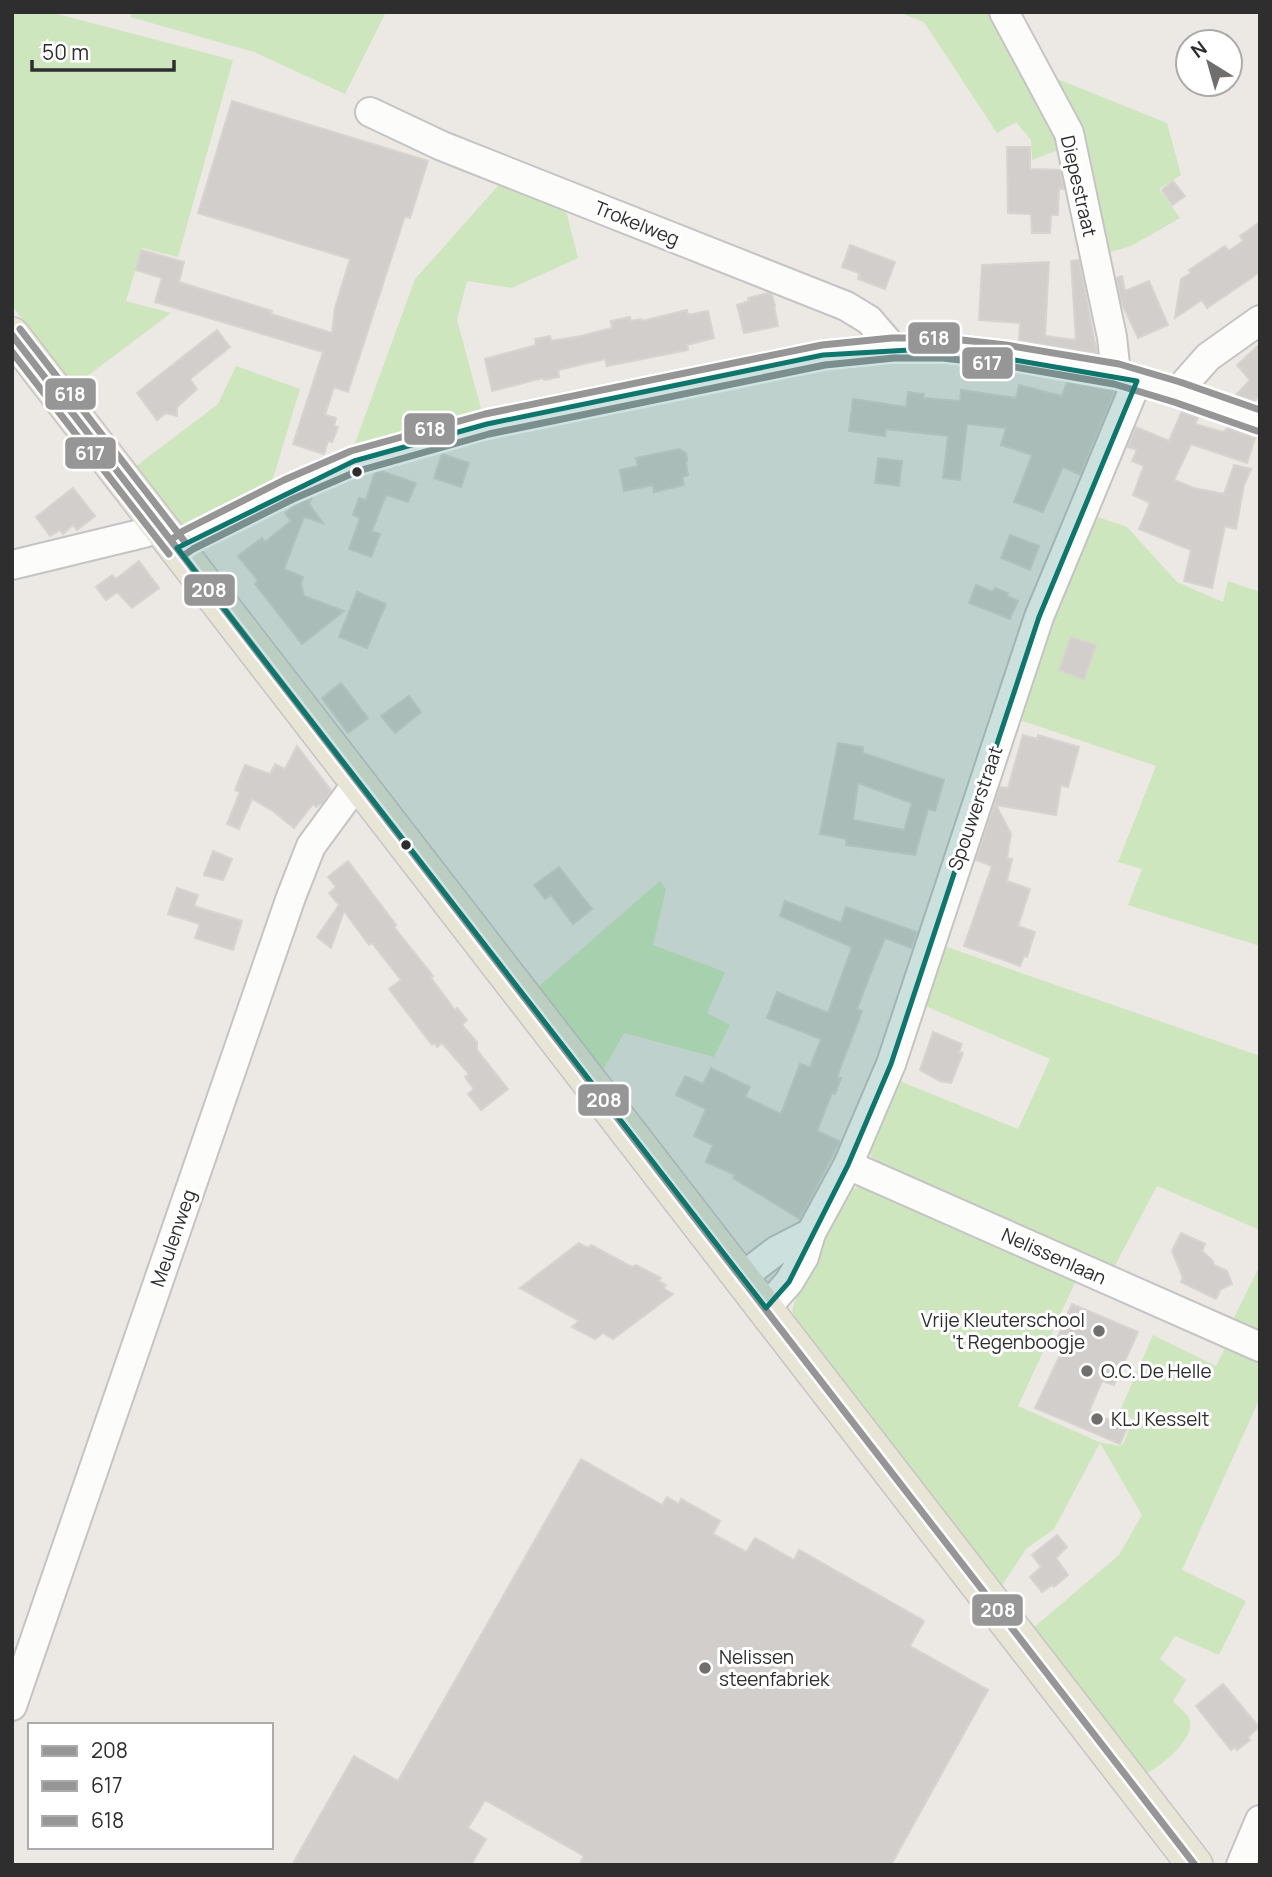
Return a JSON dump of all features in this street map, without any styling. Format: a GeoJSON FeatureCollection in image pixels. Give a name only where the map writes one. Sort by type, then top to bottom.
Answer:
{"type":"FeatureCollection","features":[{"type":"Feature","properties":{"kind":"main road"},"geometry":{"type":"LineString","coordinates":[[12,335],[1195,1865]]}},
{"type":"Feature","properties":{"kind":"street","name":"Diepestraat"},"geometry":{"type":"LineString","coordinates":[[1004,12],[1069,133],[1112,337],[1126,377]]}},
{"type":"Feature","properties":{"kind":"street","name":"Trokelweg"},"geometry":{"type":"LineString","coordinates":[[370,112],[442,146],[846,306],[869,320],[893,348]]}},
{"type":"Feature","properties":{"kind":"street"},"geometry":{"type":"LineString","coordinates":[[1177,391],[1208,357],[1260,320]]}},
{"type":"Feature","properties":{"kind":"street"},"geometry":{"type":"LineString","coordinates":[[12,565],[144,533],[188,540],[289,489],[354,461],[486,424],[823,355],[893,348],[944,348],[1004,355],[1126,377],[1177,391],[1260,421]]}},
{"type":"Feature","properties":{"kind":"street","name":"Spouwerstraat"},"geometry":{"type":"LineString","coordinates":[[766,1308],[789,1282],[804,1257],[811,1233],[848,1165],[891,1064],[1040,617],[1126,377]]}},
{"type":"Feature","properties":{"kind":"street","name":"Meulenweg"},"geometry":{"type":"LineString","coordinates":[[12,1706],[291,897],[311,846],[358,782]]}},
{"type":"Feature","properties":{"kind":"street","name":"Nelissenlaan"},"geometry":{"type":"LineString","coordinates":[[848,1165],[1260,1347]]}},
{"type":"Feature","properties":{"kind":"street"},"geometry":{"type":"LineString","coordinates":[[742,1277],[776,1251],[811,1233]]}},
{"type":"Feature","properties":{"kind":"street"},"geometry":{"type":"LineString","coordinates":[[1241,1865],[1260,1821]]}},
{"type":"Feature","properties":{"kind":"highlighted area"},"geometry":{"type":"Polygon","coordinates":[[[944,348],[1137,381],[1039,617],[891,1064],[848,1165],[789,1282],[766,1308],[177,548],[354,461],[487,424],[823,355],[944,348]]]}},
{"type":"Feature","properties":{"kind":"green space"},"geometry":{"type":"Polygon","coordinates":[[[12,12],[50,12],[233,60],[178,257],[142,248],[126,301],[171,313],[74,386],[12,306],[12,12]]]}},
{"type":"Feature","properties":{"kind":"green space"},"geometry":{"type":"Polygon","coordinates":[[[133,12],[386,12],[345,94],[254,52],[130,17],[133,12]]]}},
{"type":"Feature","properties":{"kind":"green space"},"geometry":{"type":"Polygon","coordinates":[[[898,12],[1001,12],[1069,146],[1032,160],[1031,140],[1016,122],[997,133],[924,22],[898,12]]]}},
{"type":"Feature","properties":{"kind":"green space"},"geometry":{"type":"Polygon","coordinates":[[[1055,78],[1167,123],[1181,175],[1159,189],[1180,218],[1131,246],[1107,253],[1055,78]]]}},
{"type":"Feature","properties":{"kind":"green space"},"geometry":{"type":"Polygon","coordinates":[[[505,178],[564,203],[578,258],[512,288],[467,281],[457,320],[482,412],[354,446],[415,279],[505,178]]]}},
{"type":"Feature","properties":{"kind":"green space"},"geometry":{"type":"Polygon","coordinates":[[[236,366],[300,389],[271,485],[182,530],[135,467],[218,404],[236,366]]]}},
{"type":"Feature","properties":{"kind":"green space"},"geometry":{"type":"Polygon","coordinates":[[[1092,515],[1127,527],[1177,582],[1223,602],[1228,581],[1260,592],[1260,946],[1128,905],[1142,869],[1118,862],[1156,766],[1014,718],[1092,515]]]}},
{"type":"Feature","properties":{"kind":"green space"},"geometry":{"type":"Polygon","coordinates":[[[660,881],[666,889],[653,945],[725,972],[707,1013],[730,1025],[714,1057],[624,1033],[602,1072],[539,986],[660,881]]]}},
{"type":"Feature","properties":{"kind":"green space"},"geometry":{"type":"Polygon","coordinates":[[[938,944],[1260,1056],[1260,1230],[1157,1186],[1111,1273],[883,1168],[871,1156],[870,1140],[892,1078],[1018,1129],[1050,1059],[918,1003],[938,944]]]}},
{"type":"Feature","properties":{"kind":"green space"},"geometry":{"type":"Polygon","coordinates":[[[866,1185],[1078,1276],[1018,1406],[1099,1442],[1120,1446],[1123,1444],[1133,1419],[1119,1413],[1153,1335],[1216,1366],[1227,1344],[1260,1358],[1260,1398],[1182,1570],[1246,1601],[1219,1655],[1175,1636],[1160,1659],[1186,1680],[1173,1701],[1188,1716],[1190,1726],[1188,1734],[1176,1750],[1146,1774],[1033,1628],[1119,1555],[1142,1515],[1100,1443],[1054,1529],[1026,1549],[1001,1587],[796,1322],[792,1310],[802,1282],[845,1191],[866,1185]]]}},
{"type":"Feature","properties":{"kind":"green space"},"geometry":{"type":"Polygon","coordinates":[[[1260,1265],[1260,1336],[1232,1322],[1260,1265]]]}},
{"type":"Feature","properties":{"kind":"building"},"geometry":{"type":"Polygon","coordinates":[[[232,101],[428,161],[410,218],[405,216],[348,392],[334,387],[325,415],[336,418],[334,426],[338,427],[332,442],[328,441],[324,454],[293,444],[323,352],[155,302],[162,278],[136,270],[141,250],[184,262],[179,282],[332,333],[335,308],[350,259],[198,213],[232,101]]]}},
{"type":"Feature","properties":{"kind":"building"},"geometry":{"type":"Polygon","coordinates":[[[1007,147],[1030,147],[1030,169],[1060,170],[1064,189],[1059,189],[1058,215],[1051,215],[1050,233],[1032,233],[1031,214],[1008,213],[1007,147]]]}},
{"type":"Feature","properties":{"kind":"building"},"geometry":{"type":"Polygon","coordinates":[[[1173,181],[1185,196],[1172,205],[1162,190],[1173,181]]]}},
{"type":"Feature","properties":{"kind":"building"},"geometry":{"type":"Polygon","coordinates":[[[1260,222],[1260,272],[1207,308],[1202,300],[1175,318],[1181,279],[1191,273],[1189,270],[1225,246],[1229,251],[1243,241],[1240,236],[1260,222]]]}},
{"type":"Feature","properties":{"kind":"building"},"geometry":{"type":"Polygon","coordinates":[[[850,245],[895,262],[885,289],[858,279],[859,273],[842,267],[850,245]]]}},
{"type":"Feature","properties":{"kind":"building"},"geometry":{"type":"Polygon","coordinates":[[[1079,260],[1097,354],[1019,341],[1020,323],[979,320],[982,265],[1049,262],[1045,336],[1076,340],[1071,261],[1079,260]]]}},
{"type":"Feature","properties":{"kind":"building"},"geometry":{"type":"Polygon","coordinates":[[[1122,276],[1125,291],[1149,281],[1168,325],[1138,338],[1122,304],[1116,278],[1122,276]]]}},
{"type":"Feature","properties":{"kind":"building"},"geometry":{"type":"Polygon","coordinates":[[[768,293],[772,295],[778,326],[744,333],[737,305],[749,301],[748,298],[768,293]]]}},
{"type":"Feature","properties":{"kind":"building"},"geometry":{"type":"Polygon","coordinates":[[[687,310],[688,315],[708,311],[714,338],[687,345],[688,350],[607,366],[605,359],[558,370],[559,377],[543,378],[492,391],[485,359],[536,345],[535,339],[550,336],[551,341],[581,336],[612,328],[611,321],[630,317],[631,321],[642,321],[687,310]]]}},
{"type":"Feature","properties":{"kind":"building"},"geometry":{"type":"Polygon","coordinates":[[[217,330],[230,347],[190,379],[197,389],[177,407],[177,416],[166,413],[157,420],[137,393],[217,330]]]}},
{"type":"Feature","properties":{"kind":"building"},"geometry":{"type":"Polygon","coordinates":[[[1260,344],[1260,395],[1254,401],[1236,395],[1250,380],[1237,365],[1260,344]]]}},
{"type":"Feature","properties":{"kind":"building"},"geometry":{"type":"Polygon","coordinates":[[[1067,382],[1115,391],[1080,475],[1063,467],[1043,512],[1014,502],[1032,455],[1001,445],[1006,428],[967,424],[960,480],[943,478],[948,436],[886,429],[885,436],[849,431],[853,399],[906,407],[908,392],[924,394],[923,398],[960,401],[961,390],[1016,398],[1019,385],[1062,396],[1067,382]]]}},
{"type":"Feature","properties":{"kind":"building"},"geometry":{"type":"Polygon","coordinates":[[[1182,411],[1198,418],[1195,424],[1223,432],[1228,428],[1255,438],[1247,463],[1191,444],[1174,480],[1194,488],[1224,494],[1234,465],[1251,469],[1244,485],[1236,529],[1225,526],[1212,588],[1184,581],[1191,550],[1139,529],[1150,503],[1133,495],[1144,466],[1132,461],[1137,450],[1128,447],[1136,427],[1169,441],[1182,411]]]}},
{"type":"Feature","properties":{"kind":"building"},"geometry":{"type":"Polygon","coordinates":[[[679,449],[686,453],[687,460],[688,475],[682,477],[684,485],[654,492],[653,485],[624,491],[620,470],[638,466],[636,458],[679,449]]]}},
{"type":"Feature","properties":{"kind":"building"},"geometry":{"type":"Polygon","coordinates":[[[442,454],[469,463],[461,487],[434,478],[442,454]]]}},
{"type":"Feature","properties":{"kind":"building"},"geometry":{"type":"Polygon","coordinates":[[[878,458],[902,461],[899,486],[875,483],[878,458]]]}},
{"type":"Feature","properties":{"kind":"building"},"geometry":{"type":"Polygon","coordinates":[[[381,471],[416,483],[408,502],[386,495],[372,531],[380,534],[371,557],[349,549],[360,518],[353,515],[359,498],[366,500],[375,472],[381,471]]]}},
{"type":"Feature","properties":{"kind":"building"},"geometry":{"type":"Polygon","coordinates":[[[73,488],[95,516],[77,530],[73,525],[63,534],[60,530],[50,536],[36,517],[73,488]]]}},
{"type":"Feature","properties":{"kind":"building"},"geometry":{"type":"Polygon","coordinates":[[[312,497],[309,504],[323,523],[304,517],[284,569],[303,577],[301,583],[304,596],[344,611],[302,644],[255,584],[258,581],[238,556],[262,538],[265,542],[291,521],[285,513],[312,497]]]}},
{"type":"Feature","properties":{"kind":"building"},"geometry":{"type":"Polygon","coordinates":[[[1010,535],[1039,546],[1030,570],[1001,558],[1010,535]]]}},
{"type":"Feature","properties":{"kind":"building"},"geometry":{"type":"Polygon","coordinates":[[[139,561],[159,588],[132,608],[117,592],[106,600],[96,587],[112,575],[116,579],[139,561]]]}},
{"type":"Feature","properties":{"kind":"building"},"geometry":{"type":"Polygon","coordinates":[[[976,585],[993,592],[995,588],[1018,601],[1010,619],[969,603],[976,585]]]}},
{"type":"Feature","properties":{"kind":"building"},"geometry":{"type":"Polygon","coordinates":[[[357,592],[386,604],[367,648],[339,637],[357,592]]]}},
{"type":"Feature","properties":{"kind":"building"},"geometry":{"type":"Polygon","coordinates":[[[1071,637],[1096,645],[1084,680],[1059,670],[1071,637]]]}},
{"type":"Feature","properties":{"kind":"building"},"geometry":{"type":"Polygon","coordinates":[[[341,683],[368,718],[348,733],[322,698],[341,683]]]}},
{"type":"Feature","properties":{"kind":"building"},"geometry":{"type":"Polygon","coordinates":[[[409,696],[421,712],[395,733],[381,716],[409,696]]]}},
{"type":"Feature","properties":{"kind":"building"},"geometry":{"type":"Polygon","coordinates":[[[1023,735],[1037,739],[1038,735],[1079,747],[1068,787],[1061,785],[1056,815],[996,805],[1011,834],[1007,858],[1012,859],[1007,881],[1030,889],[1018,926],[1035,932],[1027,957],[1024,956],[1020,966],[964,946],[992,866],[976,860],[1000,787],[1008,788],[1023,735]]]}},
{"type":"Feature","properties":{"kind":"building"},"geometry":{"type":"Polygon","coordinates":[[[838,743],[863,747],[863,753],[944,780],[935,811],[928,809],[915,855],[846,845],[847,839],[820,834],[838,743]],[[858,783],[853,820],[904,830],[912,803],[858,783]]]}},
{"type":"Feature","properties":{"kind":"building"},"geometry":{"type":"Polygon","coordinates":[[[297,746],[331,790],[323,802],[316,807],[313,804],[294,828],[252,799],[239,829],[227,824],[240,792],[235,790],[245,765],[270,774],[275,764],[285,769],[297,746]]]}},
{"type":"Feature","properties":{"kind":"building"},"geometry":{"type":"Polygon","coordinates":[[[213,851],[232,859],[223,880],[204,875],[213,851]]]}},
{"type":"Feature","properties":{"kind":"building"},"geometry":{"type":"Polygon","coordinates":[[[348,861],[396,925],[394,927],[433,976],[431,978],[455,1010],[457,1008],[467,1020],[462,1025],[477,1042],[477,1050],[508,1089],[481,1110],[468,1094],[474,1089],[465,1077],[469,1074],[442,1043],[437,1047],[435,1043],[432,1045],[389,989],[401,980],[372,943],[369,945],[344,911],[331,948],[317,937],[339,905],[329,893],[336,887],[328,877],[348,861]]]}},
{"type":"Feature","properties":{"kind":"building"},"geometry":{"type":"Polygon","coordinates":[[[559,867],[592,909],[573,924],[551,895],[545,899],[534,885],[559,867]]]}},
{"type":"Feature","properties":{"kind":"building"},"geometry":{"type":"Polygon","coordinates":[[[177,888],[198,895],[194,906],[242,921],[233,950],[195,938],[200,924],[168,914],[177,888]]]}},
{"type":"Feature","properties":{"kind":"building"},"geometry":{"type":"Polygon","coordinates":[[[785,901],[841,923],[846,907],[917,932],[911,948],[885,938],[857,1009],[862,1011],[837,1077],[841,1078],[817,1131],[839,1143],[800,1219],[733,1178],[735,1175],[706,1162],[713,1145],[694,1136],[706,1109],[676,1095],[685,1076],[703,1084],[711,1068],[750,1087],[745,1097],[781,1114],[800,1064],[810,1067],[821,1039],[767,1018],[777,992],[828,1013],[852,947],[780,916],[785,901]]]}},
{"type":"Feature","properties":{"kind":"building"},"geometry":{"type":"Polygon","coordinates":[[[933,1032],[962,1044],[959,1052],[963,1053],[951,1083],[940,1081],[920,1070],[933,1032]]]}},
{"type":"Feature","properties":{"kind":"building"},"geometry":{"type":"Polygon","coordinates":[[[1181,1233],[1205,1244],[1202,1251],[1214,1265],[1227,1271],[1232,1284],[1221,1289],[1216,1299],[1181,1282],[1183,1278],[1172,1251],[1181,1233]]]}},
{"type":"Feature","properties":{"kind":"building"},"geometry":{"type":"Polygon","coordinates":[[[579,1243],[588,1248],[591,1245],[632,1267],[636,1265],[661,1278],[658,1281],[666,1285],[663,1288],[673,1294],[613,1339],[603,1333],[595,1339],[572,1327],[579,1321],[520,1288],[579,1243]]]}},
{"type":"Feature","properties":{"kind":"building","name":"O.C. De Helle"},"geometry":{"type":"Polygon","coordinates":[[[1072,1304],[1138,1332],[1114,1385],[1102,1381],[1089,1411],[1127,1428],[1120,1444],[1035,1408],[1063,1349],[1054,1345],[1072,1304]]]}},
{"type":"Feature","properties":{"kind":"building","name":"Nelissen steenfabriek"},"geometry":{"type":"Polygon","coordinates":[[[581,1459],[662,1505],[667,1497],[679,1504],[681,1499],[720,1521],[713,1534],[746,1552],[755,1538],[794,1560],[799,1550],[924,1621],[910,1646],[988,1690],[891,1865],[579,1865],[584,1856],[485,1800],[468,1828],[486,1839],[471,1865],[292,1865],[354,1756],[398,1781],[581,1459]]]}},
{"type":"Feature","properties":{"kind":"building"},"geometry":{"type":"Polygon","coordinates":[[[1057,1535],[1067,1547],[1056,1558],[1068,1575],[1054,1587],[1052,1585],[1042,1592],[1030,1577],[1041,1567],[1032,1555],[1057,1535]]]}},
{"type":"Feature","properties":{"kind":"building"},"geometry":{"type":"Polygon","coordinates":[[[1223,1684],[1259,1727],[1248,1737],[1250,1740],[1237,1750],[1235,1747],[1231,1750],[1196,1706],[1223,1684]]]}},
{"type":"Feature","properties":{"kind":"transit line","name":"618"},"geometry":{"type":"LineString","coordinates":[[20,329],[185,542]]}},
{"type":"Feature","properties":{"kind":"transit line","name":"208"},"geometry":{"type":"LineString","coordinates":[[12,335],[1195,1865]]}},
{"type":"Feature","properties":{"kind":"transit line","name":"618"},"geometry":{"type":"LineString","coordinates":[[171,540],[183,531],[284,480],[351,451],[485,414],[822,345],[892,338],[944,338],[1006,345],[1119,364],[1260,410]]}},
{"type":"Feature","properties":{"kind":"transit line","name":"617"},"geometry":{"type":"LineString","coordinates":[[12,352],[169,554]]}},
{"type":"Feature","properties":{"kind":"transit line","name":"617"},"geometry":{"type":"LineString","coordinates":[[183,556],[293,499],[358,471],[489,434],[825,365],[894,358],[943,358],[1003,365],[1114,384],[1257,431]]}},
{"type":"Feature","properties":{"kind":"place","name":"Vrije Kleuterschool 't Regenboogje"},"geometry":{"type":"Point","coordinates":[1099,1331]}},
{"type":"Feature","properties":{"kind":"place","name":"O.C. De Helle"},"geometry":{"type":"Point","coordinates":[1087,1371]}},
{"type":"Feature","properties":{"kind":"place","name":"KLJ Kesselt"},"geometry":{"type":"Point","coordinates":[1097,1419]}},
{"type":"Feature","properties":{"kind":"place","name":"Nelissen steenfabriek"},"geometry":{"type":"Point","coordinates":[705,1668]}}]}
